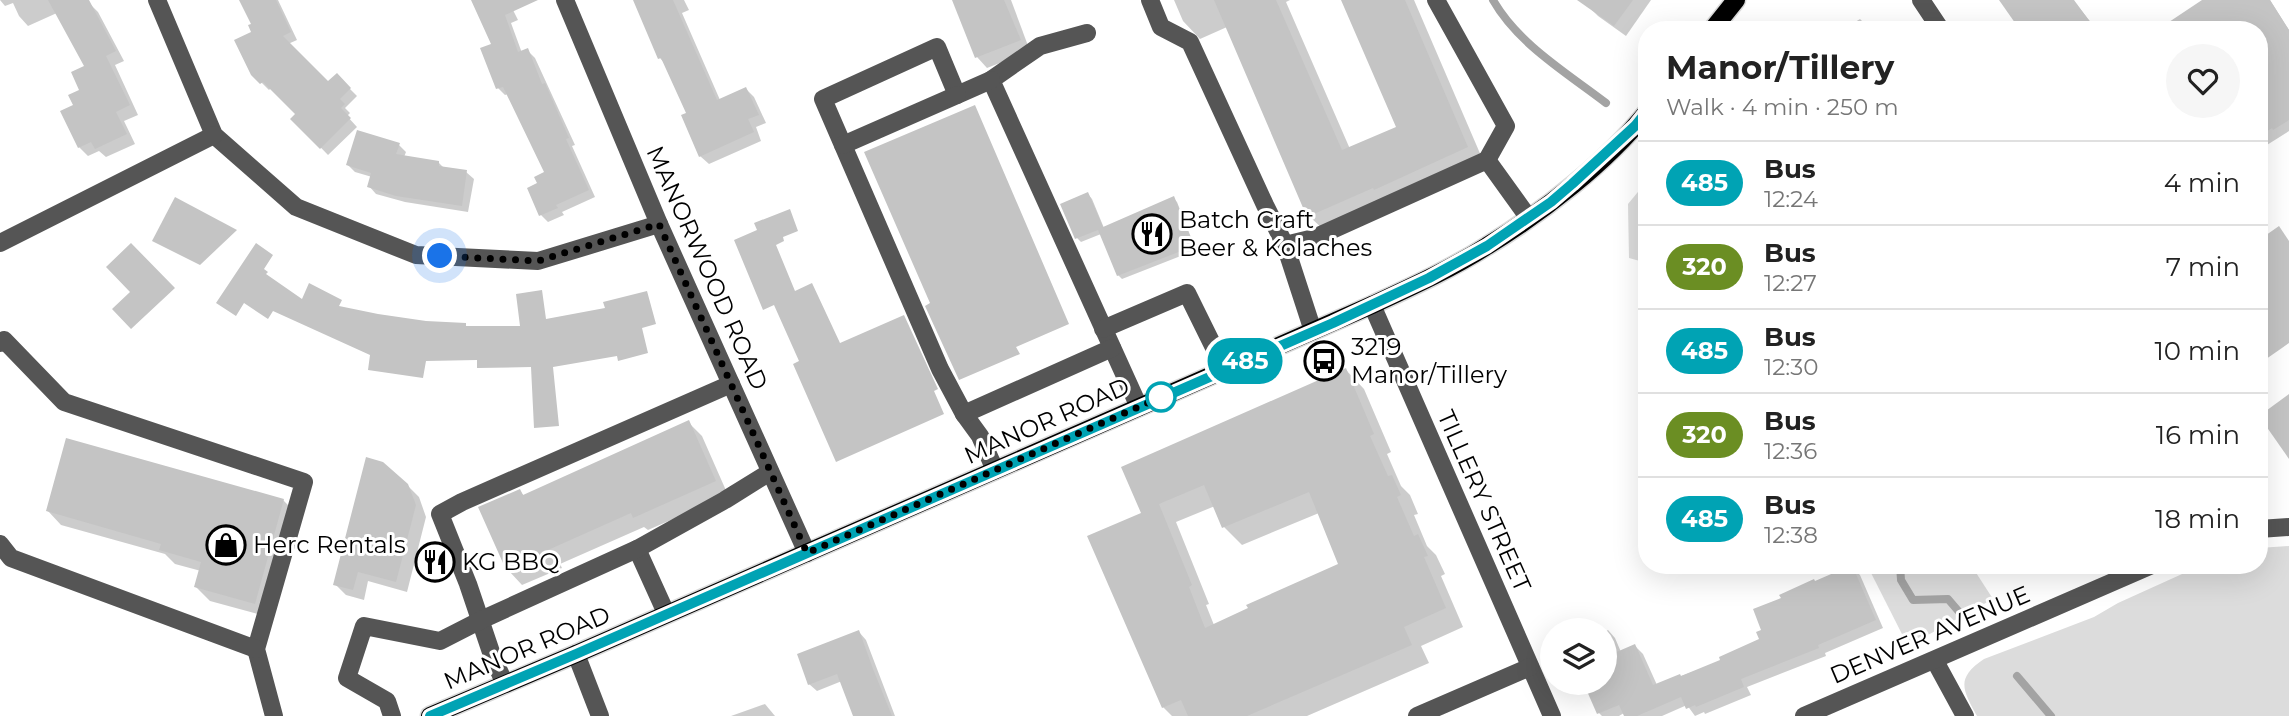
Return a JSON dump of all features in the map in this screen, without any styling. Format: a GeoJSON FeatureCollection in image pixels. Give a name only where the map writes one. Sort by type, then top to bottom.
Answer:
{"type":"FeatureCollection","features":[{"type":"Feature","properties":{"kind":"main road"},"geometry":{"type":"LineString","coordinates":[[1719,21],[1736,0]]}},
{"type":"Feature","properties":{"kind":"main road","name":"MANOR ROAD"},"geometry":{"type":"LineString","coordinates":[[438,714],[1372,305],[1487,246],[1528,218],[1592,167],[1638,122]]}},
{"type":"Feature","properties":{"kind":"street"},"geometry":{"type":"LineString","coordinates":[[157,0],[214,135],[296,207],[416,255],[538,261],[659,224]]}},
{"type":"Feature","properties":{"kind":"street","name":"MANORWOOD ROAD"},"geometry":{"type":"LineString","coordinates":[[565,0],[659,224],[807,553]]}},
{"type":"Feature","properties":{"kind":"street"},"geometry":{"type":"LineString","coordinates":[[1150,0],[1161,27],[1190,43],[1285,245],[1313,331]]}},
{"type":"Feature","properties":{"kind":"street"},"geometry":{"type":"LineString","coordinates":[[1285,245],[1314,238],[1487,160],[1506,126],[1436,0]]}},
{"type":"Feature","properties":{"kind":"street"},"geometry":{"type":"LineString","coordinates":[[1921,0],[1935,21]]}},
{"type":"Feature","properties":{"kind":"street"},"geometry":{"type":"LineString","coordinates":[[843,145],[991,80],[1040,46],[1087,33]]}},
{"type":"Feature","properties":{"kind":"street"},"geometry":{"type":"LineString","coordinates":[[957,95],[937,47],[822,99],[940,369],[964,414],[980,436],[995,470]]}},
{"type":"Feature","properties":{"kind":"street"},"geometry":{"type":"LineString","coordinates":[[991,80],[1139,407]]}},
{"type":"Feature","properties":{"kind":"street"},"geometry":{"type":"LineString","coordinates":[[0,243],[214,135]]}},
{"type":"Feature","properties":{"kind":"street"},"geometry":{"type":"LineString","coordinates":[[1487,160],[1528,218]]}},
{"type":"Feature","properties":{"kind":"street"},"geometry":{"type":"LineString","coordinates":[[1103,329],[1188,293],[1224,370]]}},
{"type":"Feature","properties":{"kind":"street","name":"TILLERY STREET"},"geometry":{"type":"LineString","coordinates":[[1372,305],[1552,716]]}},
{"type":"Feature","properties":{"kind":"street"},"geometry":{"type":"LineString","coordinates":[[0,343],[5,340],[64,402],[304,482],[256,649],[274,716]]}},
{"type":"Feature","properties":{"kind":"street"},"geometry":{"type":"LineString","coordinates":[[964,414],[1112,348]]}},
{"type":"Feature","properties":{"kind":"street"},"geometry":{"type":"LineString","coordinates":[[505,684],[440,514],[731,384]]}},
{"type":"Feature","properties":{"kind":"street"},"geometry":{"type":"LineString","coordinates":[[392,716],[387,701],[347,678],[364,626],[440,641],[637,549],[770,472]]}},
{"type":"Feature","properties":{"kind":"street"},"geometry":{"type":"LineString","coordinates":[[2268,522],[2285,527]]}},
{"type":"Feature","properties":{"kind":"street"},"geometry":{"type":"LineString","coordinates":[[0,544],[11,558],[256,649]]}},
{"type":"Feature","properties":{"kind":"street"},"geometry":{"type":"LineString","coordinates":[[637,549],[666,613]]}},
{"type":"Feature","properties":{"kind":"street","name":"DENVER AVENUE"},"geometry":{"type":"LineString","coordinates":[[1804,716],[1935,661],[2127,574]]}},
{"type":"Feature","properties":{"kind":"street"},"geometry":{"type":"LineString","coordinates":[[576,654],[600,716]]}},
{"type":"Feature","properties":{"kind":"street"},"geometry":{"type":"LineString","coordinates":[[1935,661],[1965,716]]}},
{"type":"Feature","properties":{"kind":"street"},"geometry":{"type":"LineString","coordinates":[[1417,716],[1530,667]]}},
{"type":"Feature","properties":{"kind":"shaded area"},"geometry":{"type":"Polygon","coordinates":[[[1638,192],[1638,260],[1629,258],[1628,204],[1638,192]]]}},
{"type":"Feature","properties":{"kind":"shaded area"},"geometry":{"type":"Polygon","coordinates":[[[2289,546],[2289,716],[1977,716],[1964,684],[1969,672],[1984,659],[2094,617],[2182,574],[2268,574],[2268,547],[2289,546]]]}},
{"type":"Feature","properties":{"kind":"shaded area"},"geometry":{"type":"Polygon","coordinates":[[[1872,574],[1977,574],[1993,599],[1908,646],[1872,574]]]}},
{"type":"Feature","properties":{"kind":"building"},"geometry":{"type":"Polygon","coordinates":[[[48,0],[89,0],[116,51],[106,56],[130,105],[116,112],[127,134],[95,149],[91,142],[78,148],[60,111],[73,105],[68,95],[79,90],[71,72],[84,66],[48,0]]]}},
{"type":"Feature","properties":{"kind":"building"},"geometry":{"type":"Polygon","coordinates":[[[239,0],[276,0],[291,32],[283,36],[328,81],[337,73],[351,88],[340,99],[345,104],[341,108],[351,118],[320,149],[290,119],[295,114],[263,82],[260,84],[251,75],[234,40],[251,32],[248,25],[251,24],[239,0]]]}},
{"type":"Feature","properties":{"kind":"building"},"geometry":{"type":"Polygon","coordinates":[[[471,0],[538,0],[505,15],[518,52],[528,48],[542,84],[545,83],[589,190],[539,216],[527,188],[537,183],[534,177],[544,172],[503,87],[496,89],[480,48],[491,44],[471,0]]]}},
{"type":"Feature","properties":{"kind":"building"},"geometry":{"type":"Polygon","coordinates":[[[633,0],[673,0],[717,100],[746,87],[759,115],[748,119],[754,132],[699,157],[681,115],[686,113],[661,58],[658,59],[633,0]]]}},
{"type":"Feature","properties":{"kind":"building"},"geometry":{"type":"Polygon","coordinates":[[[952,0],[1004,0],[1021,40],[975,58],[952,0]]]}},
{"type":"Feature","properties":{"kind":"building"},"geometry":{"type":"Polygon","coordinates":[[[1214,0],[1276,0],[1342,150],[1396,127],[1341,0],[1405,0],[1468,147],[1307,217],[1214,0]]]}},
{"type":"Feature","properties":{"kind":"building"},"geometry":{"type":"Polygon","coordinates":[[[1577,0],[1633,0],[1614,26],[1577,0]]]}},
{"type":"Feature","properties":{"kind":"building"},"geometry":{"type":"Polygon","coordinates":[[[1999,0],[2074,0],[2089,21],[2014,21],[1999,0]]]}},
{"type":"Feature","properties":{"kind":"building"},"geometry":{"type":"Polygon","coordinates":[[[2202,0],[2270,0],[2289,30],[2289,120],[2268,130],[2268,21],[2170,21],[2202,0]]]}},
{"type":"Feature","properties":{"kind":"building"},"geometry":{"type":"Polygon","coordinates":[[[975,105],[1069,324],[1016,347],[1020,354],[959,380],[925,306],[930,303],[864,152],[975,105]]]}},
{"type":"Feature","properties":{"kind":"building"},"geometry":{"type":"Polygon","coordinates":[[[357,130],[400,143],[396,154],[439,161],[439,166],[467,170],[462,206],[396,196],[367,187],[371,173],[346,165],[357,130]]]}},
{"type":"Feature","properties":{"kind":"building"},"geometry":{"type":"Polygon","coordinates":[[[1088,192],[1103,227],[1174,196],[1194,246],[1117,276],[1098,230],[1075,239],[1060,204],[1088,192]]]}},
{"type":"Feature","properties":{"kind":"building"},"geometry":{"type":"Polygon","coordinates":[[[175,197],[237,230],[200,265],[152,241],[175,197]]]}},
{"type":"Feature","properties":{"kind":"building"},"geometry":{"type":"Polygon","coordinates":[[[790,209],[798,231],[783,237],[784,241],[776,245],[795,291],[812,283],[840,343],[904,315],[938,389],[934,391],[944,414],[836,462],[793,364],[799,361],[774,305],[763,310],[734,240],[757,230],[754,223],[790,209]]]}},
{"type":"Feature","properties":{"kind":"building"},"geometry":{"type":"Polygon","coordinates":[[[2279,226],[2289,241],[2289,343],[2268,358],[2268,234],[2279,226]]]}},
{"type":"Feature","properties":{"kind":"building"},"geometry":{"type":"Polygon","coordinates":[[[131,243],[175,288],[131,329],[112,309],[130,292],[106,267],[131,243]]]}},
{"type":"Feature","properties":{"kind":"building"},"geometry":{"type":"Polygon","coordinates":[[[256,243],[273,255],[264,269],[268,272],[266,274],[302,299],[309,283],[342,300],[339,306],[378,314],[466,323],[466,326],[520,326],[516,294],[542,290],[546,319],[605,308],[603,302],[647,291],[656,324],[642,328],[648,353],[618,361],[617,356],[553,367],[559,426],[534,428],[531,367],[477,368],[477,360],[426,361],[423,378],[368,370],[370,355],[273,311],[268,319],[244,303],[236,316],[216,303],[256,243]]]}},
{"type":"Feature","properties":{"kind":"building"},"geometry":{"type":"Polygon","coordinates":[[[1346,368],[1374,434],[1370,436],[1388,476],[1392,475],[1401,495],[1397,497],[1414,536],[1418,534],[1428,556],[1424,557],[1446,608],[1404,627],[1412,645],[1247,716],[1188,716],[1181,700],[1162,708],[1087,536],[1141,513],[1121,467],[1346,368]],[[1204,485],[1159,504],[1192,585],[1189,587],[1205,628],[1248,608],[1246,605],[1338,564],[1309,492],[1222,528],[1204,485]]]}},
{"type":"Feature","properties":{"kind":"building"},"geometry":{"type":"Polygon","coordinates":[[[2289,394],[2289,459],[2268,429],[2268,409],[2289,394]]]}},
{"type":"Feature","properties":{"kind":"building"},"geometry":{"type":"Polygon","coordinates":[[[689,420],[716,481],[633,518],[631,513],[548,550],[549,554],[507,572],[478,507],[520,489],[523,495],[689,420]]]}},
{"type":"Feature","properties":{"kind":"building"},"geometry":{"type":"Polygon","coordinates":[[[66,438],[284,499],[255,604],[194,587],[201,562],[159,550],[161,544],[46,511],[66,438]]]}},
{"type":"Feature","properties":{"kind":"building"},"geometry":{"type":"Polygon","coordinates":[[[366,457],[383,462],[408,484],[416,505],[396,582],[358,572],[353,590],[333,585],[366,457]]]}},
{"type":"Feature","properties":{"kind":"building"},"geometry":{"type":"Polygon","coordinates":[[[1831,574],[1856,574],[1876,620],[1818,645],[1819,648],[1741,679],[1744,687],[1696,707],[1695,705],[1686,709],[1681,697],[1637,716],[1624,716],[1619,705],[1597,714],[1589,695],[1617,695],[1617,652],[1635,644],[1653,685],[1680,674],[1681,676],[1720,660],[1719,657],[1759,639],[1756,632],[1761,630],[1753,609],[1781,598],[1779,595],[1814,579],[1815,581],[1831,574]]]}},
{"type":"Feature","properties":{"kind":"building"},"geometry":{"type":"Polygon","coordinates":[[[859,630],[892,716],[853,716],[837,674],[808,685],[797,654],[859,630]]]}},
{"type":"Feature","properties":{"kind":"waterway"},"geometry":{"type":"LineString","coordinates":[[1493,0],[1503,16],[1529,44],[1606,103]]}},
{"type":"Feature","properties":{"kind":"waterway"},"geometry":{"type":"LineString","coordinates":[[1901,574],[1901,580],[1913,600],[1948,599],[1960,613]]}},
{"type":"Feature","properties":{"kind":"waterway"},"geometry":{"type":"LineString","coordinates":[[2017,676],[2051,716]]}},
{"type":"Feature","properties":{"kind":"bus line","name":"485"},"geometry":{"type":"LineString","coordinates":[[430,716],[1333,323],[1429,278],[1487,246],[1551,202],[1638,122]]}},
{"type":"Feature","properties":{"kind":"place","name":"Batch Craft Beer & Kolaches"},"geometry":{"type":"Point","coordinates":[1152,234]}},
{"type":"Feature","properties":{"kind":"place","name":"3219 Manor/Tillery"},"geometry":{"type":"Point","coordinates":[1324,361]}},
{"type":"Feature","properties":{"kind":"place","name":"Herc Rentals"},"geometry":{"type":"Point","coordinates":[226,545]}},
{"type":"Feature","properties":{"kind":"place","name":"KG BBQ"},"geometry":{"type":"Point","coordinates":[435,562]}},
{"type":"Feature","properties":{"kind":"route"},"geometry":{"type":"LineString","coordinates":[[440,256],[538,261],[659,224],[807,553],[1161,397]]}}]}
